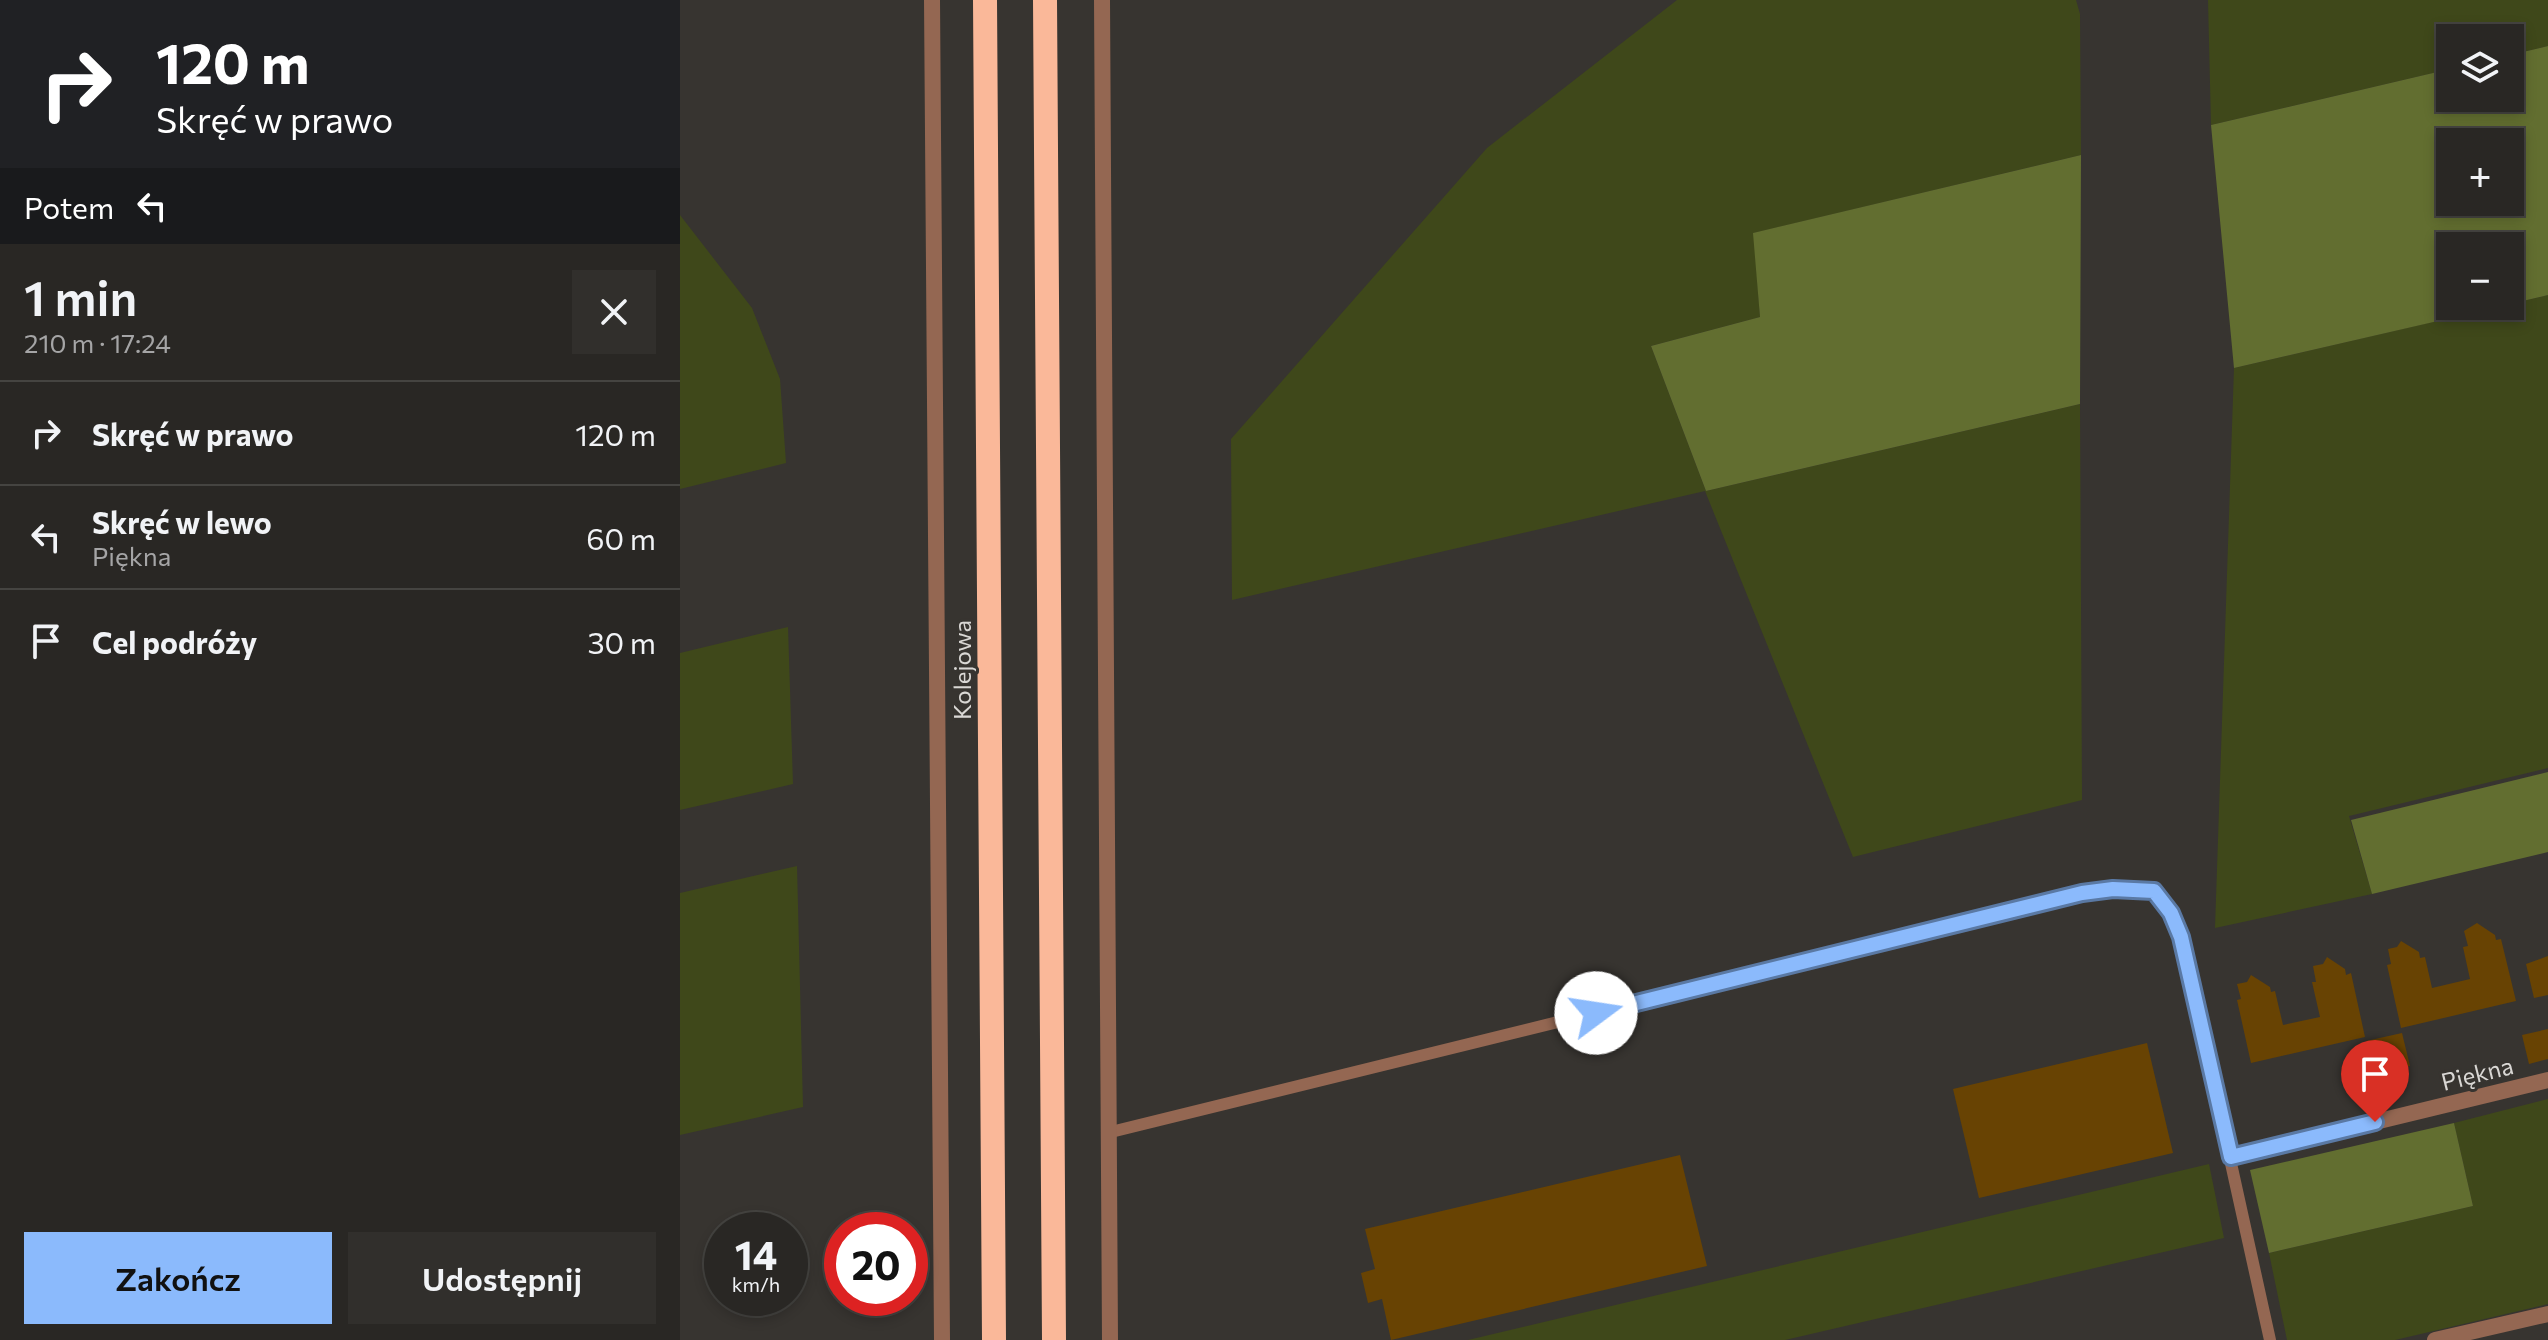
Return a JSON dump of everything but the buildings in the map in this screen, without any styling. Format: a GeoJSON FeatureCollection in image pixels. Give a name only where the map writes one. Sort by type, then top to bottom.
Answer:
{"type":"FeatureCollection","features":[{"type":"Feature","properties":{"kind":"highway","name":"Kolejowa"},"geometry":{"type":"LineString","coordinates":[[985,0],[994,1340]]}},
{"type":"Feature","properties":{"kind":"highway"},"geometry":{"type":"LineString","coordinates":[[1045,0],[1054,1340]]}},
{"type":"Feature","properties":{"kind":"street"},"geometry":{"type":"LineString","coordinates":[[932,0],[942,1340]]}},
{"type":"Feature","properties":{"kind":"street"},"geometry":{"type":"LineString","coordinates":[[1102,0],[1110,1340]]}},
{"type":"Feature","properties":{"kind":"street","name":"Piękna"},"geometry":{"type":"LineString","coordinates":[[2231,1157],[2548,1080]]}},
{"type":"Feature","properties":{"kind":"street"},"geometry":{"type":"LineString","coordinates":[[2435,1340],[2548,1314]]}},
{"type":"Feature","properties":{"kind":"lane"},"geometry":{"type":"LineString","coordinates":[[1111,1132],[2113,889],[2154,891],[2171,913],[2181,937],[2270,1340]]}},
{"type":"Feature","properties":{"kind":"green space"},"geometry":{"type":"Polygon","coordinates":[[[1677,0],[2076,0],[2080,14],[2081,155],[1754,233],[1760,317],[1651,346],[1706,491],[2080,404],[2082,800],[1853,857],[1705,491],[1232,600],[1231,439],[1487,148],[1677,0]]]}},
{"type":"Feature","properties":{"kind":"green space"},"geometry":{"type":"Polygon","coordinates":[[[2208,0],[2548,0],[2548,46],[2524,52],[2524,24],[2436,24],[2436,72],[2211,125],[2208,0]]]}},
{"type":"Feature","properties":{"kind":"green space"},"geometry":{"type":"Polygon","coordinates":[[[2548,46],[2548,295],[2524,301],[2524,232],[2436,232],[2436,320],[2442,320],[2234,368],[2211,125],[2436,72],[2436,112],[2524,112],[2524,52],[2548,46]]]}},
{"type":"Feature","properties":{"kind":"green space"},"geometry":{"type":"Polygon","coordinates":[[[2081,155],[2080,404],[1706,491],[1651,346],[1760,317],[1753,233],[2081,155]]]}},
{"type":"Feature","properties":{"kind":"green space"},"geometry":{"type":"Polygon","coordinates":[[[680,215],[752,308],[780,379],[786,463],[680,489],[680,215]]]}},
{"type":"Feature","properties":{"kind":"green space"},"geometry":{"type":"Polygon","coordinates":[[[2548,295],[2548,768],[2349,816],[2372,894],[2215,928],[2234,368],[2440,320],[2524,320],[2524,301],[2548,295]]]}},
{"type":"Feature","properties":{"kind":"green space"},"geometry":{"type":"Polygon","coordinates":[[[788,627],[793,784],[680,810],[680,653],[788,627]]]}},
{"type":"Feature","properties":{"kind":"green space"},"geometry":{"type":"Polygon","coordinates":[[[2548,772],[2548,852],[2372,894],[2351,820],[2548,772]]]}},
{"type":"Feature","properties":{"kind":"green space"},"geometry":{"type":"Polygon","coordinates":[[[797,866],[803,1107],[680,1135],[680,893],[797,866]]]}},
{"type":"Feature","properties":{"kind":"green space"},"geometry":{"type":"Polygon","coordinates":[[[2548,1099],[2548,1304],[2395,1340],[2287,1340],[2269,1253],[2473,1206],[2454,1123],[2548,1099]]]}},
{"type":"Feature","properties":{"kind":"green space"},"geometry":{"type":"Polygon","coordinates":[[[2454,1123],[2473,1206],[2269,1253],[2250,1170],[2454,1123]]]}},
{"type":"Feature","properties":{"kind":"green space"},"geometry":{"type":"Polygon","coordinates":[[[2209,1164],[2224,1238],[1785,1340],[1468,1340],[2209,1164]]]}},
{"type":"Feature","properties":{"kind":"route"},"geometry":{"type":"LineString","coordinates":[[1596,1013],[2082,893],[2113,889],[2154,891],[2162,897],[2181,937],[2231,1157],[2375,1122]]}}]}
